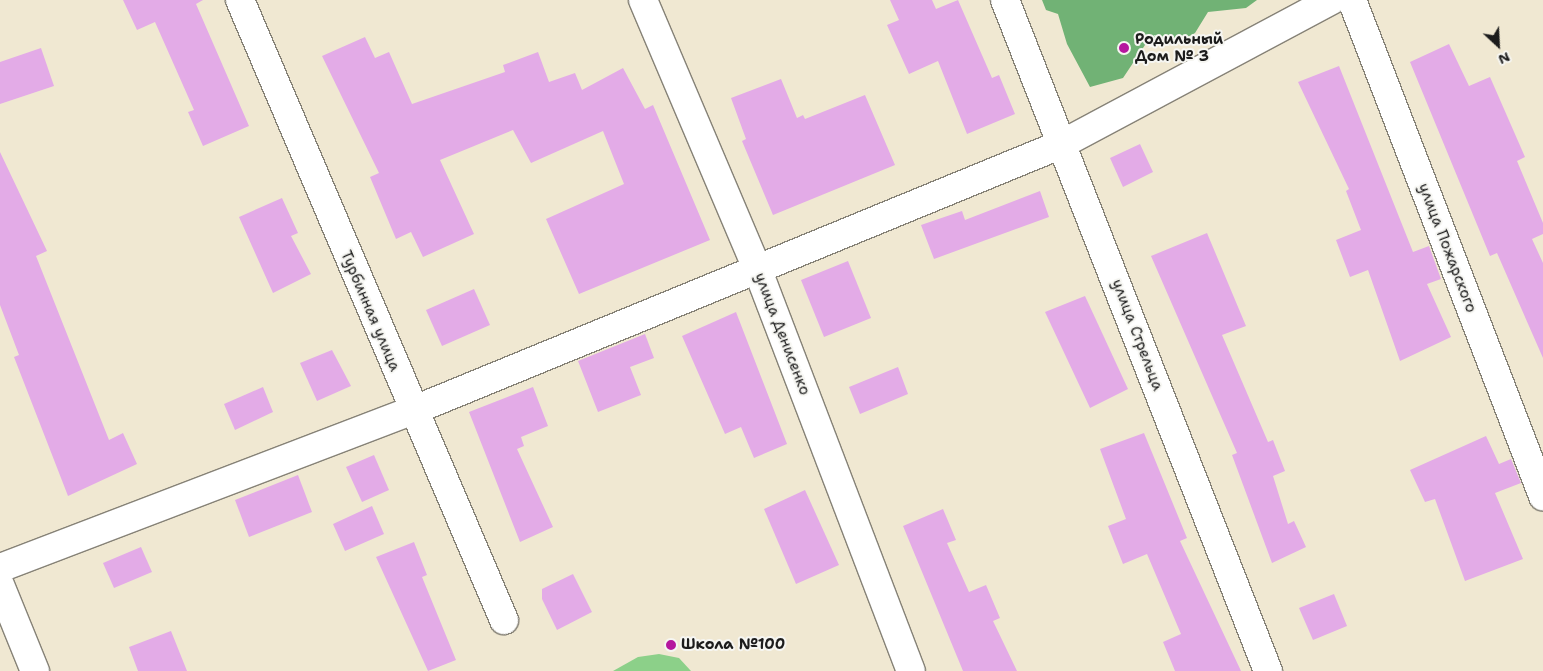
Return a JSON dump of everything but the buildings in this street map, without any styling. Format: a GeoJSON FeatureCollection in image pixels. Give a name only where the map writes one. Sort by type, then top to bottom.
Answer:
{"type":"FeatureCollection","features":[{"type":"Feature","properties":{"kind":"street","name":"Турбинная улица"},"geometry":{"type":"LineString","coordinates":[[240,0],[412,411],[504,620]]}},
{"type":"Feature","properties":{"kind":"street","name":"улица Денисенко"},"geometry":{"type":"LineString","coordinates":[[643,0],[757,268],[911,671]]}},
{"type":"Feature","properties":{"kind":"street","name":"улица Стрельца"},"geometry":{"type":"LineString","coordinates":[[1005,0],[1268,671]]}},
{"type":"Feature","properties":{"kind":"street"},"geometry":{"type":"LineString","coordinates":[[0,568],[412,411],[1062,144],[1332,0]]}},
{"type":"Feature","properties":{"kind":"street","name":"улица Пожарского"},"geometry":{"type":"LineString","coordinates":[[1352,0],[1543,496]]}},
{"type":"Feature","properties":{"kind":"street"},"geometry":{"type":"LineString","coordinates":[[0,584],[35,671]]}},
{"type":"Feature","properties":{"kind":"green space","name":"Родильный Дом № 3"},"geometry":{"type":"Polygon","coordinates":[[[1042,0],[1257,0],[1246,8],[1208,12],[1195,33],[1173,45],[1145,45],[1123,78],[1090,87],[1067,44],[1058,14],[1046,10],[1042,0]]]}},
{"type":"Feature","properties":{"kind":"green space"},"geometry":{"type":"Polygon","coordinates":[[[659,654],[679,658],[691,671],[613,671],[638,657],[659,654]]]}},
{"type":"Feature","properties":{"kind":"place","name":"Родильный Дом № 3"},"geometry":{"type":"Point","coordinates":[1124,48]}},
{"type":"Feature","properties":{"kind":"place","name":"Школа №100"},"geometry":{"type":"Point","coordinates":[671,645]}}]}
